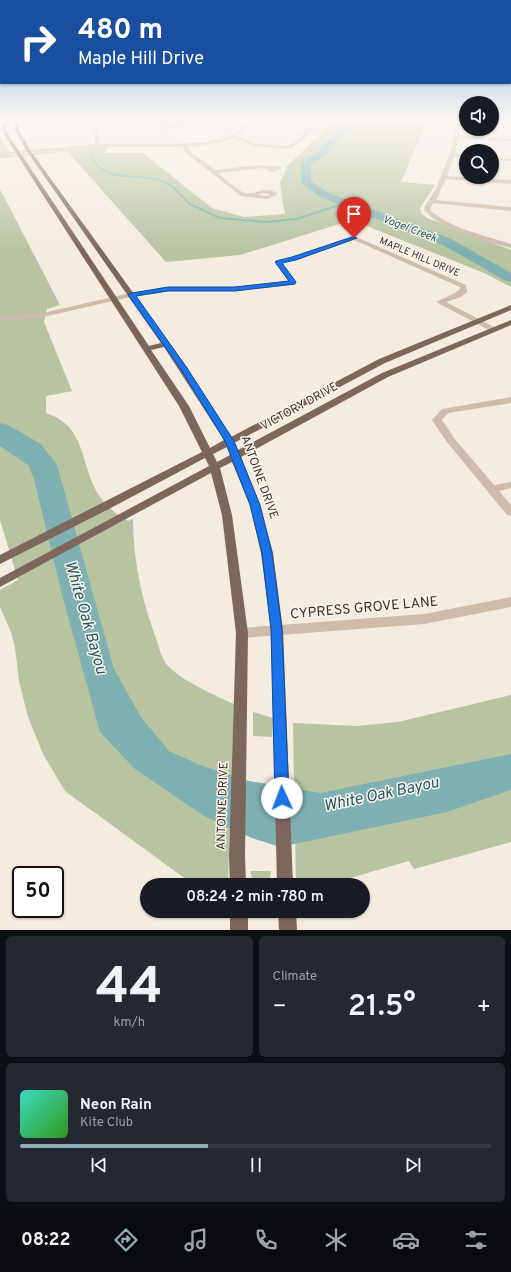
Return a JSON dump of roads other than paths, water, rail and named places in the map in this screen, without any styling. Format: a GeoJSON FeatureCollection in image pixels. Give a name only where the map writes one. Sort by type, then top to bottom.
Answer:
{"type":"FeatureCollection","features":[{"type":"Feature","properties":{"kind":"main road","name":"ANTOINE DRIVE"},"geometry":{"type":"LineString","coordinates":[[24,163],[184,406],[215,468],[227,516],[242,633],[238,878]]}},
{"type":"Feature","properties":{"kind":"main road","name":"ANTOINE DRIVE"},"geometry":{"type":"LineString","coordinates":[[38,163],[184,368],[229,441],[255,505],[266,548],[277,630],[285,878]]}},
{"type":"Feature","properties":{"kind":"main road"},"geometry":{"type":"LineString","coordinates":[[32,175],[45,174]]}},
{"type":"Feature","properties":{"kind":"main road"},"geometry":{"type":"LineString","coordinates":[[49,201],[63,199]]}},
{"type":"Feature","properties":{"kind":"main road"},"geometry":{"type":"LineString","coordinates":[[77,244],[94,241]]}},
{"type":"Feature","properties":{"kind":"main road","name":"VICTORY DRIVE"},"geometry":{"type":"LineString","coordinates":[[0,560],[388,358],[511,307]]}},
{"type":"Feature","properties":{"kind":"main road","name":"VICTORY DRIVE"},"geometry":{"type":"LineString","coordinates":[[0,583],[385,375],[511,322]]}},
{"type":"Feature","properties":{"kind":"main road"},"geometry":{"type":"LineString","coordinates":[[146,349],[166,344]]}},
{"type":"Feature","properties":{"kind":"main road"},"geometry":{"type":"LineString","coordinates":[[333,387],[351,394]]}},
{"type":"Feature","properties":{"kind":"main road"},"geometry":{"type":"LineString","coordinates":[[239,918],[239,930]]}},
{"type":"Feature","properties":{"kind":"main road"},"geometry":{"type":"LineString","coordinates":[[287,918],[288,930]]}},
{"type":"Feature","properties":{"kind":"street"},"geometry":{"type":"LineString","coordinates":[[202,163],[243,195],[255,195]]}},
{"type":"Feature","properties":{"kind":"street"},"geometry":{"type":"LineString","coordinates":[[448,163],[435,197],[427,205],[427,210],[436,218],[511,246]]}},
{"type":"Feature","properties":{"kind":"street"},"geometry":{"type":"LineString","coordinates":[[212,172],[264,167]]}},
{"type":"Feature","properties":{"kind":"street"},"geometry":{"type":"LineString","coordinates":[[444,177],[511,182]]}},
{"type":"Feature","properties":{"kind":"street"},"geometry":{"type":"LineString","coordinates":[[431,201],[511,209]]}},
{"type":"Feature","properties":{"kind":"street","name":"MAPLE HILL DRIVE"},"geometry":{"type":"LineString","coordinates":[[132,295],[168,289],[235,289],[293,282],[278,262],[294,259],[354,238],[464,286],[464,290],[458,295],[440,302],[494,329]]}},
{"type":"Feature","properties":{"kind":"street"},"geometry":{"type":"LineString","coordinates":[[0,319],[28,317],[63,311],[132,295]]}},
{"type":"Feature","properties":{"kind":"street"},"geometry":{"type":"LineString","coordinates":[[511,400],[445,411],[437,420],[450,440],[511,512]]}},
{"type":"Feature","properties":{"kind":"street"},"geometry":{"type":"LineString","coordinates":[[493,489],[511,485]]}},
{"type":"Feature","properties":{"kind":"street","name":"CYPRESS GROVE LANE"},"geometry":{"type":"LineString","coordinates":[[242,633],[424,620],[511,602]]}},
{"type":"Feature","properties":{"kind":"water","name":"White Oak Bayou"},"geometry":{"type":"Polygon","coordinates":[[[0,423],[8,425],[41,444],[57,465],[114,669],[141,717],[169,751],[200,765],[249,781],[320,793],[511,754],[511,790],[447,812],[280,847],[252,838],[204,816],[135,769],[100,732],[62,595],[34,479],[28,465],[0,446],[0,423]]]}},
{"type":"Feature","properties":{"kind":"waterway"},"geometry":{"type":"LineString","coordinates":[[96,163],[102,170],[113,174],[159,180],[175,189]]}},
{"type":"Feature","properties":{"kind":"waterway","name":"Vogel Creek"},"geometry":{"type":"LineString","coordinates":[[307,163],[306,182],[325,195],[447,242],[511,278]]}},
{"type":"Feature","properties":{"kind":"waterway"},"geometry":{"type":"LineString","coordinates":[[175,189],[190,204],[220,218],[266,222],[296,219],[346,203]]}}]}
